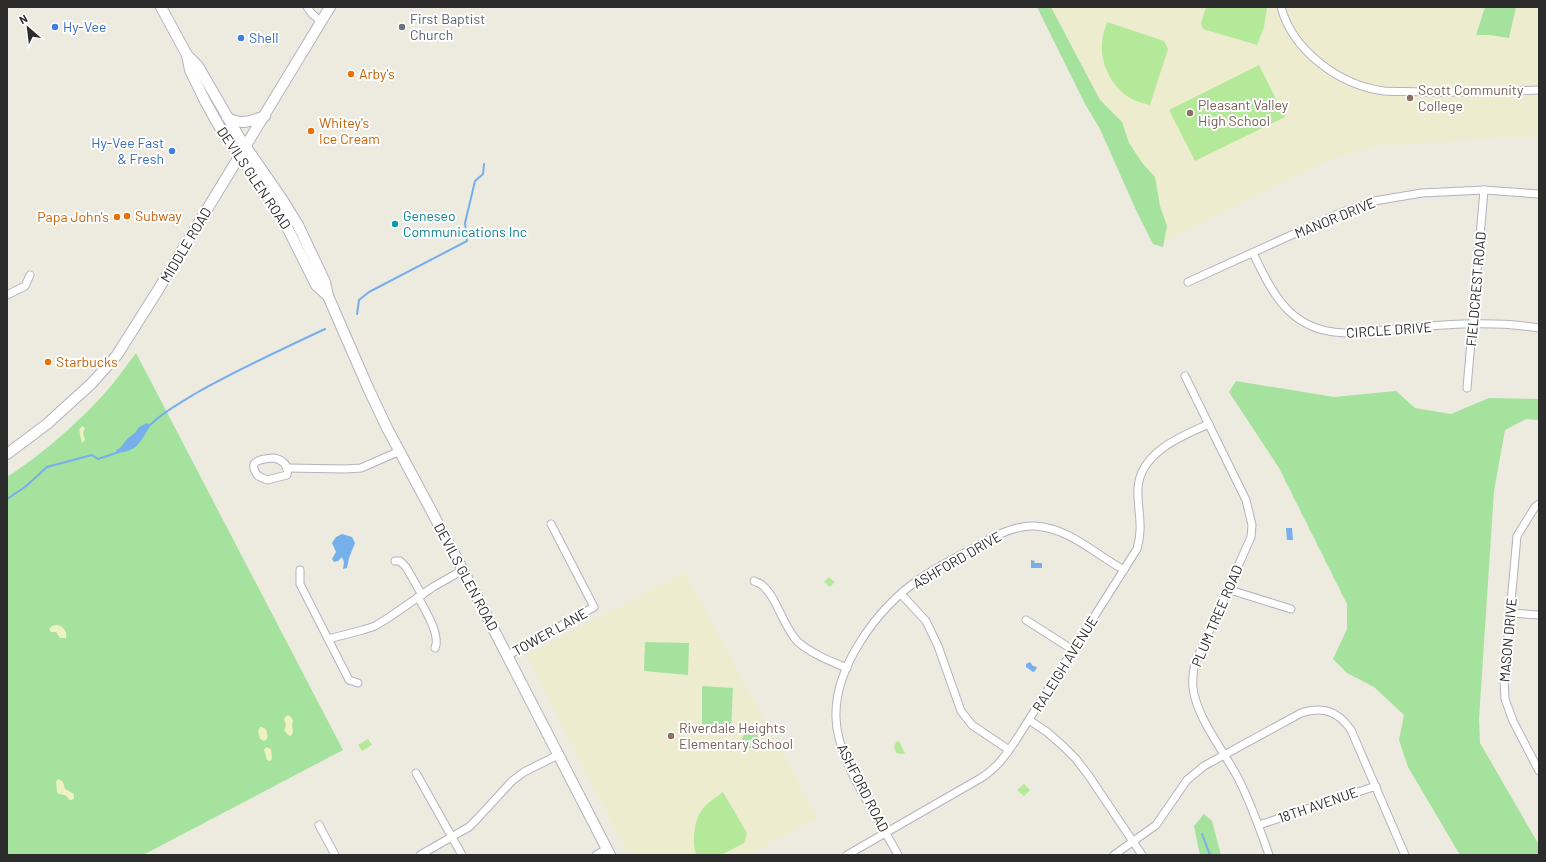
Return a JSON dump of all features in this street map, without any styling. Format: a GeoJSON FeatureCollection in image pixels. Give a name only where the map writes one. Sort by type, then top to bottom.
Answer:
{"type":"FeatureCollection","features":[{"type":"Feature","properties":{"kind":"main road","name":"DEVILS GLEN ROAD"},"geometry":{"type":"LineString","coordinates":[[161,7],[187,55],[198,66],[227,117],[298,225],[325,282],[328,296],[368,390],[463,570],[608,852]]}},
{"type":"Feature","properties":{"kind":"main road","name":"MIDDLE ROAD"},"geometry":{"type":"LineString","coordinates":[[7,454],[47,424],[92,383],[116,355],[246,147],[330,7]]}},
{"type":"Feature","properties":{"kind":"main road","name":"DEVILS GLEN ROAD"},"geometry":{"type":"LineString","coordinates":[[187,55],[190,70],[223,133],[284,221],[316,285],[328,296]]}},
{"type":"Feature","properties":{"kind":"main road"},"geometry":{"type":"LineString","coordinates":[[227,117],[240,122],[254,120],[265,116]]}},
{"type":"Feature","properties":{"kind":"street"},"geometry":{"type":"LineString","coordinates":[[307,7],[312,14],[321,21]]}},
{"type":"Feature","properties":{"kind":"street"},"geometry":{"type":"LineString","coordinates":[[1281,7],[1292,32],[1304,49],[1319,63],[1341,76],[1360,84],[1383,91],[1438,92],[1539,90]]}},
{"type":"Feature","properties":{"kind":"street","name":"MANOR DRIVE"},"geometry":{"type":"LineString","coordinates":[[1188,282],[1340,213],[1374,201],[1422,193],[1484,190],[1539,194]]}},
{"type":"Feature","properties":{"kind":"street","name":"FIELDCREST ROAD"},"geometry":{"type":"LineString","coordinates":[[1467,388],[1484,190]]}},
{"type":"Feature","properties":{"kind":"street","name":"CIRCLE DRIVE"},"geometry":{"type":"LineString","coordinates":[[1253,253],[1275,296],[1290,312],[1313,327],[1326,331],[1345,333],[1464,324],[1522,325],[1539,328]]}},
{"type":"Feature","properties":{"kind":"street"},"geometry":{"type":"LineString","coordinates":[[7,295],[24,286],[30,275]]}},
{"type":"Feature","properties":{"kind":"street","name":"PLUM TREE ROAD"},"geometry":{"type":"LineString","coordinates":[[1185,376],[1246,500],[1252,526],[1251,537],[1199,652],[1192,677],[1193,689],[1196,701],[1204,719],[1238,778],[1259,825],[1269,855]]}},
{"type":"Feature","properties":{"kind":"street","name":"RALEIGH AVENUE"},"geometry":{"type":"LineString","coordinates":[[846,855],[991,772],[1009,750],[1029,720],[1137,549],[1140,538],[1141,524],[1138,489],[1144,468],[1156,453],[1166,446],[1209,424]]}},
{"type":"Feature","properties":{"kind":"street"},"geometry":{"type":"LineString","coordinates":[[287,468],[361,468],[400,451]]}},
{"type":"Feature","properties":{"kind":"street"},"geometry":{"type":"LineString","coordinates":[[274,458],[282,460],[286,464],[287,468],[287,475],[267,480],[258,476],[254,468],[258,460],[274,458]]}},
{"type":"Feature","properties":{"kind":"street","name":"MASON DRIVE"},"geometry":{"type":"LineString","coordinates":[[1537,505],[1517,536],[1504,679],[1505,699],[1513,721],[1539,771]]}},
{"type":"Feature","properties":{"kind":"street","name":"TOWER LANE"},"geometry":{"type":"LineString","coordinates":[[507,656],[594,607],[551,524]]}},
{"type":"Feature","properties":{"kind":"street","name":"ASHFORD DRIVE"},"geometry":{"type":"LineString","coordinates":[[901,594],[932,571],[997,535],[1034,526],[1055,529],[1077,540],[1124,570]]}},
{"type":"Feature","properties":{"kind":"street"},"geometry":{"type":"LineString","coordinates":[[395,561],[400,561],[406,567],[420,596],[434,630],[437,644],[435,648]]}},
{"type":"Feature","properties":{"kind":"street"},"geometry":{"type":"LineString","coordinates":[[300,570],[300,584],[349,680],[358,683]]}},
{"type":"Feature","properties":{"kind":"street"},"geometry":{"type":"LineString","coordinates":[[328,639],[375,626],[463,570]]}},
{"type":"Feature","properties":{"kind":"street"},"geometry":{"type":"LineString","coordinates":[[754,580],[762,585],[772,598],[792,634],[799,642],[821,657],[847,668]]}},
{"type":"Feature","properties":{"kind":"street"},"geometry":{"type":"LineString","coordinates":[[1227,589],[1291,609]]}},
{"type":"Feature","properties":{"kind":"street"},"geometry":{"type":"LineString","coordinates":[[901,594],[926,622],[938,646],[961,711],[972,726],[1009,750]]}},
{"type":"Feature","properties":{"kind":"street","name":"ASHFORD ROAD"},"geometry":{"type":"LineString","coordinates":[[898,855],[842,752],[837,738],[836,718],[837,696],[853,653],[876,621],[901,594]]}},
{"type":"Feature","properties":{"kind":"street"},"geometry":{"type":"LineString","coordinates":[[1511,613],[1539,615]]}},
{"type":"Feature","properties":{"kind":"street"},"geometry":{"type":"LineString","coordinates":[[1026,620],[1073,650]]}},
{"type":"Feature","properties":{"kind":"street"},"geometry":{"type":"LineString","coordinates":[[1114,855],[1156,825],[1187,780],[1204,766],[1298,714],[1310,710],[1322,710],[1334,714],[1345,721],[1351,730],[1359,745],[1405,855]]}},
{"type":"Feature","properties":{"kind":"street"},"geometry":{"type":"LineString","coordinates":[[1029,720],[1047,732],[1076,759],[1142,855]]}},
{"type":"Feature","properties":{"kind":"street"},"geometry":{"type":"LineString","coordinates":[[420,855],[469,827],[512,781],[524,772],[558,755]]}},
{"type":"Feature","properties":{"kind":"street"},"geometry":{"type":"LineString","coordinates":[[416,773],[462,855]]}},
{"type":"Feature","properties":{"kind":"street","name":"18TH AVENUE"},"geometry":{"type":"LineString","coordinates":[[1259,825],[1376,786]]}},
{"type":"Feature","properties":{"kind":"street"},"geometry":{"type":"LineString","coordinates":[[319,826],[335,855]]}},
{"type":"Feature","properties":{"kind":"street"},"geometry":{"type":"LineString","coordinates":[[596,855],[608,852]]}},
{"type":"Feature","properties":{"kind":"shaded area"},"geometry":{"type":"Polygon","coordinates":[[[1038,7],[1539,7],[1539,136],[1376,146],[1336,158],[1318,166],[1157,245],[1038,7]]]}},
{"type":"Feature","properties":{"kind":"shaded area","name":"Riverdale Heights Elementary School"},"geometry":{"type":"Polygon","coordinates":[[[685,572],[818,818],[747,855],[628,855],[526,655],[685,572]]]}},
{"type":"Feature","properties":{"kind":"green space"},"geometry":{"type":"Polygon","coordinates":[[[1037,7],[1051,7],[1100,100],[1122,122],[1129,143],[1143,164],[1155,177],[1160,206],[1167,226],[1163,247],[1153,244],[1135,208],[1100,129],[1085,104],[1037,7]]]}},
{"type":"Feature","properties":{"kind":"green space"},"geometry":{"type":"Polygon","coordinates":[[[1206,7],[1267,7],[1264,27],[1257,45],[1203,29],[1201,23],[1206,7]]]}},
{"type":"Feature","properties":{"kind":"green space"},"geometry":{"type":"Polygon","coordinates":[[[1485,7],[1516,7],[1509,38],[1490,35],[1476,35],[1485,7]]]}},
{"type":"Feature","properties":{"kind":"green space"},"geometry":{"type":"Polygon","coordinates":[[[1107,22],[1164,41],[1168,49],[1150,105],[1136,101],[1125,95],[1109,76],[1103,60],[1102,51],[1102,38],[1107,22]]]}},
{"type":"Feature","properties":{"kind":"green space"},"geometry":{"type":"Polygon","coordinates":[[[1259,65],[1285,117],[1195,161],[1169,110],[1259,65]]]}},
{"type":"Feature","properties":{"kind":"green space"},"geometry":{"type":"Polygon","coordinates":[[[136,353],[343,750],[143,855],[7,855],[7,477],[20,469],[45,449],[83,416],[117,379],[136,353]]]}},
{"type":"Feature","properties":{"kind":"green space"},"geometry":{"type":"Polygon","coordinates":[[[1236,381],[1334,397],[1396,391],[1415,408],[1451,414],[1489,398],[1539,399],[1539,420],[1526,419],[1505,430],[1494,491],[1479,719],[1480,743],[1539,845],[1539,855],[1460,855],[1408,767],[1399,740],[1404,715],[1374,687],[1347,673],[1333,659],[1347,629],[1347,604],[1279,468],[1229,392],[1236,381]]]}},
{"type":"Feature","properties":{"kind":"green space"},"geometry":{"type":"Polygon","coordinates":[[[829,577],[835,582],[830,587],[824,582],[829,577]]]}},
{"type":"Feature","properties":{"kind":"green space"},"geometry":{"type":"Polygon","coordinates":[[[645,642],[689,643],[688,675],[644,671],[645,642]]]}},
{"type":"Feature","properties":{"kind":"green space"},"geometry":{"type":"Polygon","coordinates":[[[702,686],[733,688],[731,732],[702,731],[702,686]]]}},
{"type":"Feature","properties":{"kind":"green space"},"geometry":{"type":"Polygon","coordinates":[[[744,734],[758,734],[757,748],[744,748],[742,741],[744,734]]]}},
{"type":"Feature","properties":{"kind":"green space"},"geometry":{"type":"Polygon","coordinates":[[[368,739],[372,745],[362,751],[358,745],[368,739]]]}},
{"type":"Feature","properties":{"kind":"green space"},"geometry":{"type":"Polygon","coordinates":[[[899,741],[905,753],[896,753],[894,747],[896,742],[899,741]]]}},
{"type":"Feature","properties":{"kind":"green space"},"geometry":{"type":"Polygon","coordinates":[[[1024,784],[1030,790],[1024,796],[1017,790],[1024,784]]]}},
{"type":"Feature","properties":{"kind":"green space"},"geometry":{"type":"Polygon","coordinates":[[[723,792],[747,833],[744,843],[721,855],[696,855],[694,836],[698,816],[709,802],[723,792]]]}},
{"type":"Feature","properties":{"kind":"green space"},"geometry":{"type":"Polygon","coordinates":[[[1204,814],[1212,821],[1221,855],[1200,855],[1194,826],[1204,814]]]}},
{"type":"Feature","properties":{"kind":"sand"},"geometry":{"type":"Polygon","coordinates":[[[82,426],[85,428],[83,433],[85,440],[82,443],[79,430],[82,426]]]}},
{"type":"Feature","properties":{"kind":"sand"},"geometry":{"type":"Polygon","coordinates":[[[57,625],[64,630],[66,638],[60,638],[56,632],[51,632],[49,629],[52,626],[57,625]]]}},
{"type":"Feature","properties":{"kind":"sand"},"geometry":{"type":"Polygon","coordinates":[[[287,715],[293,720],[293,732],[291,736],[284,730],[286,726],[284,719],[287,715]]]}},
{"type":"Feature","properties":{"kind":"sand"},"geometry":{"type":"Polygon","coordinates":[[[260,727],[266,729],[267,739],[264,741],[260,739],[258,731],[260,727]]]}},
{"type":"Feature","properties":{"kind":"sand"},"geometry":{"type":"Polygon","coordinates":[[[266,747],[271,749],[272,759],[270,761],[267,760],[264,750],[266,747]]]}},
{"type":"Feature","properties":{"kind":"sand"},"geometry":{"type":"Polygon","coordinates":[[[59,779],[63,782],[65,789],[74,794],[74,798],[72,800],[57,792],[56,781],[59,779]]]}},
{"type":"Feature","properties":{"kind":"water"},"geometry":{"type":"Polygon","coordinates":[[[147,423],[150,425],[149,428],[134,448],[117,453],[116,450],[135,433],[139,427],[147,423]]]}},
{"type":"Feature","properties":{"kind":"water"},"geometry":{"type":"Polygon","coordinates":[[[1286,528],[1292,528],[1293,540],[1287,540],[1286,528]]]}},
{"type":"Feature","properties":{"kind":"water"},"geometry":{"type":"Polygon","coordinates":[[[342,534],[352,537],[355,543],[347,568],[343,569],[344,562],[342,557],[338,561],[334,562],[332,559],[336,552],[332,543],[336,537],[342,534]]]}},
{"type":"Feature","properties":{"kind":"water"},"geometry":{"type":"Polygon","coordinates":[[[1031,560],[1035,561],[1034,563],[1042,563],[1042,568],[1031,568],[1031,560]]]}},
{"type":"Feature","properties":{"kind":"water"},"geometry":{"type":"Polygon","coordinates":[[[1030,662],[1033,666],[1037,667],[1033,672],[1026,667],[1026,664],[1030,662]]]}},
{"type":"Feature","properties":{"kind":"waterway"},"geometry":{"type":"LineString","coordinates":[[357,314],[359,300],[369,292],[467,241],[465,223],[475,181],[483,174],[484,164]]}},
{"type":"Feature","properties":{"kind":"waterway"},"geometry":{"type":"LineString","coordinates":[[148,427],[165,413],[198,392],[245,367],[325,329]]}},
{"type":"Feature","properties":{"kind":"waterway"},"geometry":{"type":"LineString","coordinates":[[7,499],[25,487],[47,467],[92,455],[98,459],[119,452]]}},
{"type":"Feature","properties":{"kind":"waterway"},"geometry":{"type":"LineString","coordinates":[[1202,834],[1210,855]]}},
{"type":"Feature","properties":{"kind":"place","name":"Hy-Vee"},"geometry":{"type":"Point","coordinates":[55,27]}},
{"type":"Feature","properties":{"kind":"place","name":"First Baptist Church"},"geometry":{"type":"Point","coordinates":[402,27]}},
{"type":"Feature","properties":{"kind":"place","name":"Shell"},"geometry":{"type":"Point","coordinates":[241,38]}},
{"type":"Feature","properties":{"kind":"place","name":"Arby's"},"geometry":{"type":"Point","coordinates":[351,74]}},
{"type":"Feature","properties":{"kind":"place","name":"Scott Community College"},"geometry":{"type":"Point","coordinates":[1410,98]}},
{"type":"Feature","properties":{"kind":"place","name":"Pleasant Valley High School"},"geometry":{"type":"Point","coordinates":[1190,113]}},
{"type":"Feature","properties":{"kind":"place","name":"Whitey's Ice Cream"},"geometry":{"type":"Point","coordinates":[311,131]}},
{"type":"Feature","properties":{"kind":"place","name":"Hy-Vee Fast & Fresh"},"geometry":{"type":"Point","coordinates":[172,151]}},
{"type":"Feature","properties":{"kind":"place","name":"Subway"},"geometry":{"type":"Point","coordinates":[127,216]}},
{"type":"Feature","properties":{"kind":"place","name":"Papa John's"},"geometry":{"type":"Point","coordinates":[117,217]}},
{"type":"Feature","properties":{"kind":"place","name":"Geneseo Communications Inc"},"geometry":{"type":"Point","coordinates":[395,224]}},
{"type":"Feature","properties":{"kind":"place","name":"Starbucks"},"geometry":{"type":"Point","coordinates":[48,362]}},
{"type":"Feature","properties":{"kind":"place","name":"Riverdale Heights Elementary School"},"geometry":{"type":"Point","coordinates":[671,736]}}]}
